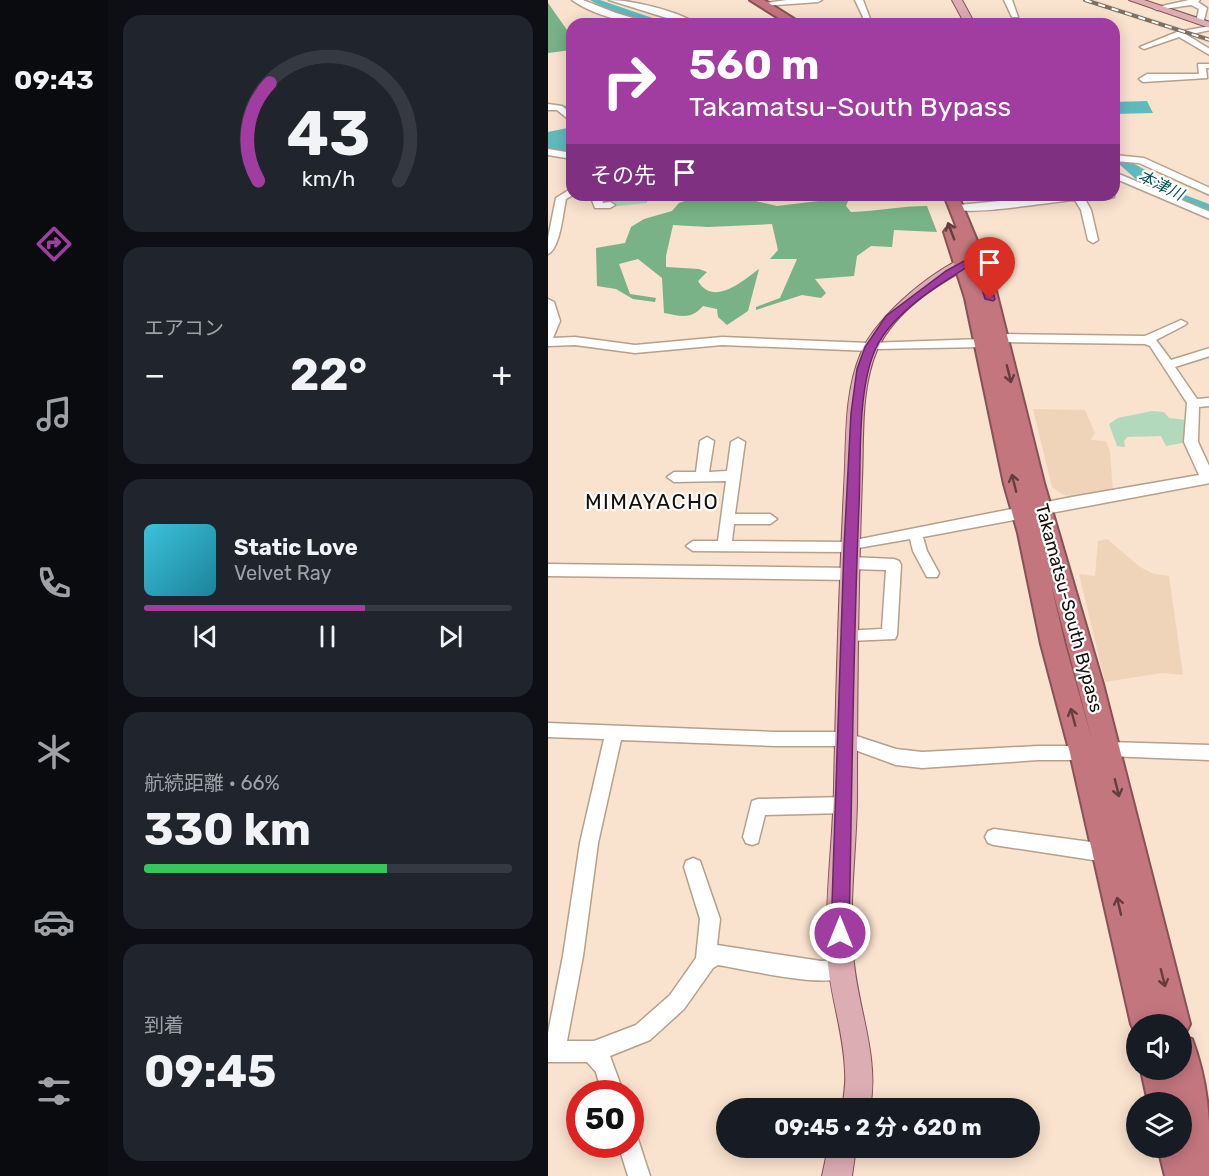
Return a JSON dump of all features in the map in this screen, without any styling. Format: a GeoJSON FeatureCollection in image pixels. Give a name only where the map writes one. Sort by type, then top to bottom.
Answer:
{"type":"FeatureCollection","features":[{"type":"Feature","properties":{"kind":"highway"},"geometry":{"type":"LineString","coordinates":[[742,0],[772,18]]}},
{"type":"Feature","properties":{"kind":"highway"},"geometry":{"type":"LineString","coordinates":[[759,2],[786,18]]}},
{"type":"Feature","properties":{"kind":"highway","name":"Takamatsu-South Bypass"},"geometry":{"type":"LineString","coordinates":[[939,201],[970,261]]}},
{"type":"Feature","properties":{"kind":"highway","name":"Takamatsu-South Bypass"},"geometry":{"type":"LineString","coordinates":[[954,201],[992,340],[1032,511],[1095,751],[1172,1014]]}},
{"type":"Feature","properties":{"kind":"highway","name":"Takamatsu-South Bypass"},"geometry":{"type":"LineString","coordinates":[[1095,751],[1106,853],[1144,1014]]}},
{"type":"Feature","properties":{"kind":"highway"},"geometry":{"type":"LineString","coordinates":[[1188,1080],[1210,1166]]}},
{"type":"Feature","properties":{"kind":"highway"},"geometry":{"type":"LineString","coordinates":[[1178,1158],[1182,1176]]}},
{"type":"Feature","properties":{"kind":"main road"},"geometry":{"type":"LineString","coordinates":[[957,0],[967,18]]}},
{"type":"Feature","properties":{"kind":"main road"},"geometry":{"type":"LineString","coordinates":[[1134,0],[1207,24]]}},
{"type":"Feature","properties":{"kind":"main road"},"geometry":{"type":"LineString","coordinates":[[858,1098],[861,1078],[841,970],[839,915],[845,805],[844,739],[857,413],[863,369],[872,346],[890,319],[970,261]]}},
{"type":"Feature","properties":{"kind":"main road"},"geometry":{"type":"LineString","coordinates":[[837,1176],[840,1158]]}},
{"type":"Feature","properties":{"kind":"street"},"geometry":{"type":"LineString","coordinates":[[576,0],[625,18]]}},
{"type":"Feature","properties":{"kind":"street"},"geometry":{"type":"LineString","coordinates":[[613,0],[677,18]]}},
{"type":"Feature","properties":{"kind":"street"},"geometry":{"type":"LineString","coordinates":[[759,2],[818,0]]}},
{"type":"Feature","properties":{"kind":"street"},"geometry":{"type":"LineString","coordinates":[[859,0],[865,18]]}},
{"type":"Feature","properties":{"kind":"street"},"geometry":{"type":"LineString","coordinates":[[1008,0],[1015,15]]}},
{"type":"Feature","properties":{"kind":"street"},"geometry":{"type":"LineString","coordinates":[[1144,48],[1152,47],[1160,41],[1207,24],[1203,8],[1194,1],[1157,8]]}},
{"type":"Feature","properties":{"kind":"street"},"geometry":{"type":"LineString","coordinates":[[1180,34],[1210,53]]}},
{"type":"Feature","properties":{"kind":"street"},"geometry":{"type":"LineString","coordinates":[[1143,79],[1147,77],[1204,76],[1201,66],[1210,66]]}},
{"type":"Feature","properties":{"kind":"street"},"geometry":{"type":"LineString","coordinates":[[548,107],[559,108],[566,114]]}},
{"type":"Feature","properties":{"kind":"street"},"geometry":{"type":"LineString","coordinates":[[548,152],[566,155]]}},
{"type":"Feature","properties":{"kind":"street"},"geometry":{"type":"LineString","coordinates":[[1120,158],[1148,162],[1210,192]]}},
{"type":"Feature","properties":{"kind":"street"},"geometry":{"type":"LineString","coordinates":[[1120,178],[1210,216]]}},
{"type":"Feature","properties":{"kind":"street"},"geometry":{"type":"LineString","coordinates":[[548,251],[561,198],[566,195]]}},
{"type":"Feature","properties":{"kind":"street"},"geometry":{"type":"LineString","coordinates":[[597,201],[599,206],[610,205]]}},
{"type":"Feature","properties":{"kind":"street"},"geometry":{"type":"LineString","coordinates":[[954,201],[985,207],[1032,201]]}},
{"type":"Feature","properties":{"kind":"street"},"geometry":{"type":"LineString","coordinates":[[1081,201],[1086,210],[1093,240]]}},
{"type":"Feature","properties":{"kind":"street"},"geometry":{"type":"LineString","coordinates":[[548,302],[554,321],[548,339],[635,349],[722,341],[872,346],[992,340],[1147,340],[1181,323]]}},
{"type":"Feature","properties":{"kind":"street"},"geometry":{"type":"LineString","coordinates":[[548,570],[851,557],[915,532],[1208,478],[1191,442],[1193,403],[1154,344],[1147,340]]}},
{"type":"Feature","properties":{"kind":"street"},"geometry":{"type":"LineString","coordinates":[[1168,365],[1210,352]]}},
{"type":"Feature","properties":{"kind":"street"},"geometry":{"type":"LineString","coordinates":[[1193,403],[1210,402]]}},
{"type":"Feature","properties":{"kind":"street"},"geometry":{"type":"LineString","coordinates":[[702,477],[707,441]]}},
{"type":"Feature","properties":{"kind":"street"},"geometry":{"type":"LineString","coordinates":[[724,547],[738,442]]}},
{"type":"Feature","properties":{"kind":"street"},"geometry":{"type":"LineString","coordinates":[[674,477],[734,476]]}},
{"type":"Feature","properties":{"kind":"street"},"geometry":{"type":"LineString","coordinates":[[728,519],[770,519]]}},
{"type":"Feature","properties":{"kind":"street"},"geometry":{"type":"LineString","coordinates":[[915,532],[920,551],[932,573]]}},
{"type":"Feature","properties":{"kind":"street"},"geometry":{"type":"LineString","coordinates":[[692,546],[851,557],[894,565],[889,635],[848,635]]}},
{"type":"Feature","properties":{"kind":"street"},"geometry":{"type":"LineString","coordinates":[[548,730],[775,739],[844,739],[896,757],[922,760],[1095,751],[1210,753]]}},
{"type":"Feature","properties":{"kind":"street"},"geometry":{"type":"LineString","coordinates":[[614,732],[589,843],[573,956],[551,1051],[593,1052],[643,1033],[677,1002],[706,961],[716,955],[821,971],[841,970]]}},
{"type":"Feature","properties":{"kind":"street"},"geometry":{"type":"LineString","coordinates":[[752,837],[758,807],[845,805]]}},
{"type":"Feature","properties":{"kind":"street"},"geometry":{"type":"LineString","coordinates":[[994,837],[1106,853]]}},
{"type":"Feature","properties":{"kind":"street"},"geometry":{"type":"LineString","coordinates":[[693,867],[710,919],[706,961]]}},
{"type":"Feature","properties":{"kind":"street"},"geometry":{"type":"LineString","coordinates":[[593,1052],[605,1066],[609,1080]]}},
{"type":"Feature","properties":{"kind":"street"},"geometry":{"type":"LineString","coordinates":[[633,1158],[639,1176]]}},
{"type":"Feature","properties":{"kind":"shaded area"},"geometry":{"type":"Polygon","coordinates":[[[1081,0],[1095,0],[1209,37],[1209,43],[1081,0]]]}},
{"type":"Feature","properties":{"kind":"shaded area"},"geometry":{"type":"Polygon","coordinates":[[[1033,409],[1085,410],[1095,433],[1091,440],[1106,441],[1110,452],[1113,491],[1081,497],[1064,495],[1052,487],[1033,409]]]}},
{"type":"Feature","properties":{"kind":"shaded area"},"geometry":{"type":"Polygon","coordinates":[[[1107,539],[1140,567],[1154,574],[1169,576],[1183,675],[1162,673],[1105,682],[1079,574],[1095,576],[1098,541],[1107,539]]]}},
{"type":"Feature","properties":{"kind":"green space"},"geometry":{"type":"Polygon","coordinates":[[[548,3],[566,28],[566,51],[548,53],[548,3]]]}},
{"type":"Feature","properties":{"kind":"green space"},"geometry":{"type":"Polygon","coordinates":[[[598,201],[647,201],[647,203],[599,208],[598,201]]]}},
{"type":"Feature","properties":{"kind":"green space"},"geometry":{"type":"Polygon","coordinates":[[[684,201],[756,201],[777,206],[819,201],[848,201],[846,206],[851,212],[927,206],[937,232],[894,230],[892,247],[871,246],[857,256],[854,276],[815,279],[826,293],[821,298],[802,295],[756,310],[756,307],[780,298],[797,259],[770,259],[778,250],[772,224],[708,227],[673,225],[666,256],[666,267],[699,269],[707,272],[698,281],[704,288],[712,292],[720,292],[737,285],[759,269],[748,311],[727,325],[718,317],[717,309],[703,306],[690,315],[664,313],[662,278],[638,259],[619,264],[630,294],[656,298],[655,302],[633,299],[616,289],[597,286],[596,248],[625,243],[631,227],[644,219],[672,211],[679,203],[684,201]]]}},
{"type":"Feature","properties":{"kind":"green space"},"geometry":{"type":"Polygon","coordinates":[[[1152,411],[1164,412],[1169,418],[1188,420],[1188,442],[1166,446],[1161,436],[1127,437],[1124,441],[1125,447],[1117,446],[1109,424],[1118,418],[1152,411]]]}},
{"type":"Feature","properties":{"kind":"water"},"geometry":{"type":"Polygon","coordinates":[[[590,0],[600,0],[652,18],[632,18],[608,10],[590,0]]]}},
{"type":"Feature","properties":{"kind":"water"},"geometry":{"type":"Polygon","coordinates":[[[1147,101],[1153,113],[1120,114],[1120,102],[1147,101]]]}},
{"type":"Feature","properties":{"kind":"water"},"geometry":{"type":"Polygon","coordinates":[[[566,128],[566,153],[548,150],[548,132],[566,128]]]}},
{"type":"Feature","properties":{"kind":"water","name":"本津川"},"geometry":{"type":"Polygon","coordinates":[[[1120,156],[1151,173],[1149,175],[1169,189],[1209,204],[1209,212],[1152,188],[1138,181],[1120,165],[1120,156]]]}},
{"type":"Feature","properties":{"kind":"railway"},"geometry":{"type":"LineString","coordinates":[[1085,0],[1210,40]]}},
{"type":"Feature","properties":{"kind":"district","name":"MIMAYACHO"},"geometry":{"type":"Point","coordinates":[652,501]}},
{"type":"Feature","properties":{"kind":"route"},"geometry":{"type":"LineString","coordinates":[[840,933],[845,805],[844,724],[851,547],[857,413],[863,369],[871,347],[881,329],[890,319],[904,306],[963,264],[977,257],[990,299]]}}]}
